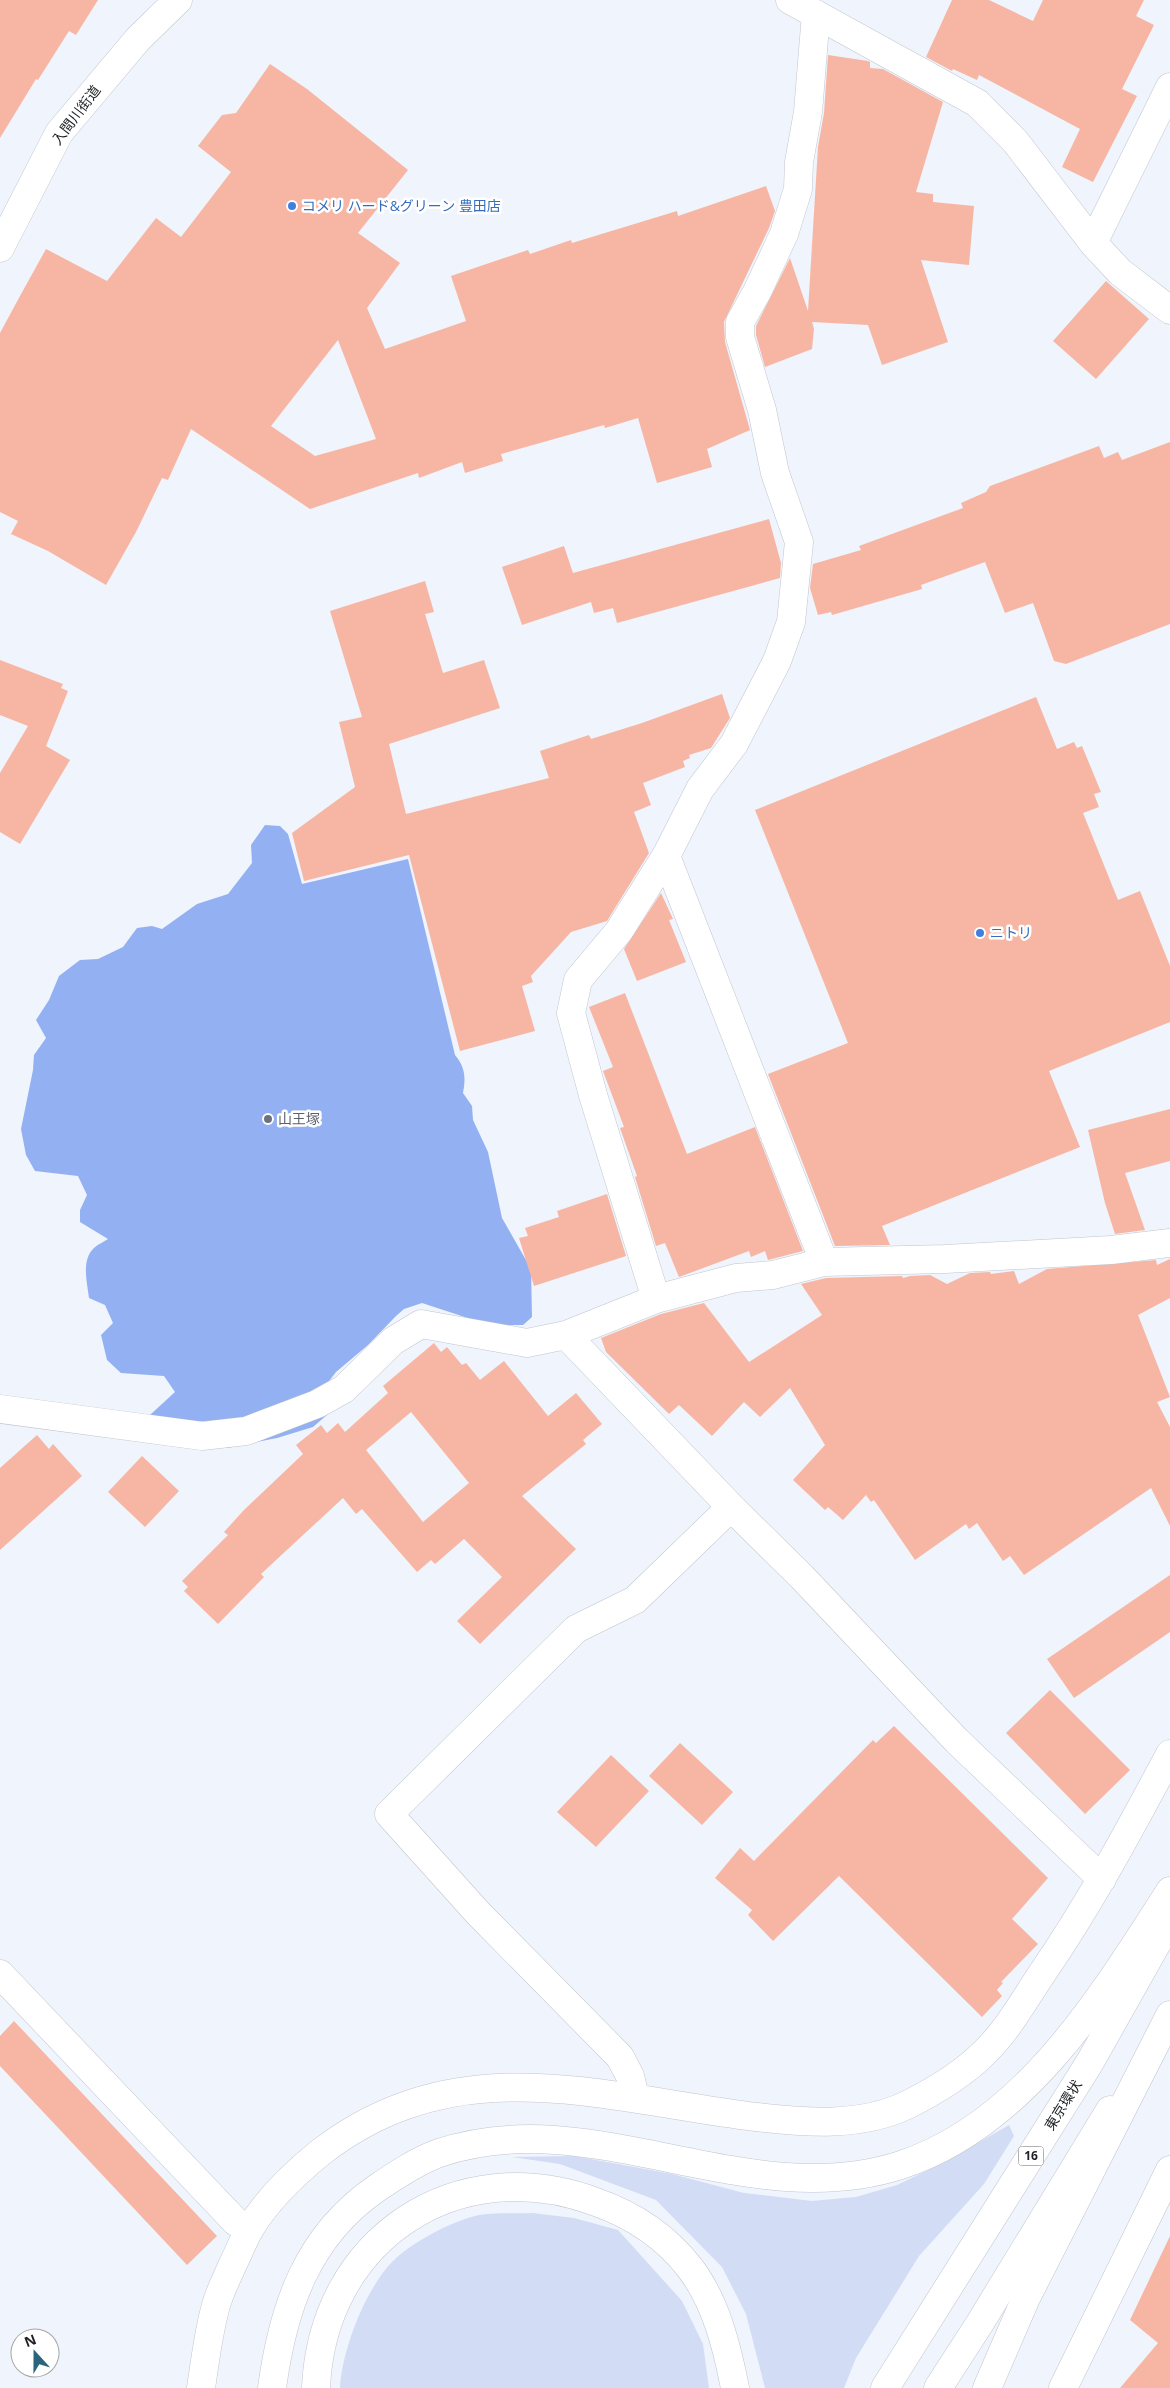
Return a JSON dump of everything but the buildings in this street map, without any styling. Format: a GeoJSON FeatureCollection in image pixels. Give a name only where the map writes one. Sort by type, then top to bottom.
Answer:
{"type":"FeatureCollection","features":[{"type":"Feature","properties":{"kind":"main road","name":"入間川街道"},"geometry":{"type":"LineString","coordinates":[[0,248],[59,133],[138,39],[178,0]]}},
{"type":"Feature","properties":{"kind":"main road"},"geometry":{"type":"LineString","coordinates":[[790,0],[977,104],[1015,141],[1093,243],[1120,272],[1170,310]]}},
{"type":"Feature","properties":{"kind":"main road"},"geometry":{"type":"LineString","coordinates":[[656,1299],[593,1095],[571,1013],[578,980],[620,931],[666,856],[700,789],[734,744],[758,701],[777,661],[791,622],[799,542],[776,473],[762,410],[740,337],[740,322],[757,292],[784,234],[798,189],[799,162],[808,112],[816,14]]}},
{"type":"Feature","properties":{"kind":"main road"},"geometry":{"type":"LineString","coordinates":[[1093,243],[1170,87]]}},
{"type":"Feature","properties":{"kind":"main road"},"geometry":{"type":"LineString","coordinates":[[666,856],[824,1262]]}},
{"type":"Feature","properties":{"kind":"main road"},"geometry":{"type":"LineString","coordinates":[[0,1409],[202,1436],[246,1431],[317,1404],[344,1389],[393,1341],[421,1324],[527,1344],[566,1335],[656,1299],[736,1278],[773,1275],[824,1262],[1111,1250],[1170,1243]]}},
{"type":"Feature","properties":{"kind":"main road"},"geometry":{"type":"LineString","coordinates":[[566,1335],[802,1577],[956,1741],[1102,1879]]}},
{"type":"Feature","properties":{"kind":"main road"},"geometry":{"type":"LineString","coordinates":[[635,2097],[630,2076],[620,2057],[478,1913],[389,1814],[576,1630],[635,1600],[731,1506]]}},
{"type":"Feature","properties":{"kind":"main road"},"geometry":{"type":"LineString","coordinates":[[202,2388],[215,2306],[250,2229],[281,2189],[312,2160],[347,2132],[416,2100],[455,2090],[500,2087],[547,2089],[635,2097],[702,2110],[792,2121],[836,2121],[869,2117],[904,2106],[962,2072],[1002,2034],[1064,1942],[1102,1879],[1170,1754]]}},
{"type":"Feature","properties":{"kind":"main road"},"geometry":{"type":"LineString","coordinates":[[272,2388],[277,2350],[289,2303],[309,2262],[335,2226],[363,2198],[398,2174],[437,2154],[481,2142],[531,2140],[579,2143],[723,2170],[770,2177],[813,2180],[860,2175],[902,2165],[944,2146],[1021,2090],[1059,2050],[1100,2000],[1170,1891]]}},
{"type":"Feature","properties":{"kind":"main road","name":"東京環状"},"geometry":{"type":"LineString","coordinates":[[884,2388],[1090,2062],[1170,1920]]}},
{"type":"Feature","properties":{"kind":"main road"},"geometry":{"type":"LineString","coordinates":[[0,1974],[236,2222],[250,2229]]}},
{"type":"Feature","properties":{"kind":"main road"},"geometry":{"type":"LineString","coordinates":[[938,2388],[980,2323],[1170,2010]]}},
{"type":"Feature","properties":{"kind":"main road"},"geometry":{"type":"LineString","coordinates":[[987,2388],[1026,2298],[1170,2015]]}},
{"type":"Feature","properties":{"kind":"main road"},"geometry":{"type":"LineString","coordinates":[[1063,2388],[1170,2170]]}},
{"type":"Feature","properties":{"kind":"main road"},"geometry":{"type":"LineString","coordinates":[[316,2388],[325,2329],[343,2287],[371,2248],[405,2218],[447,2198],[492,2188],[535,2187],[579,2195],[622,2211],[660,2236],[691,2269],[713,2309],[729,2354],[735,2388]]}},
{"type":"Feature","properties":{"kind":"shaded area"},"geometry":{"type":"Polygon","coordinates":[[[265,825],[280,826],[288,834],[302,884],[408,859],[455,1055],[464,1072],[463,1093],[472,1106],[473,1120],[488,1152],[502,1218],[531,1269],[532,1317],[523,1325],[489,1325],[422,1303],[404,1309],[368,1345],[336,1372],[326,1385],[335,1408],[313,1427],[277,1438],[227,1448],[169,1444],[150,1415],[175,1392],[164,1376],[121,1373],[107,1360],[101,1335],[113,1323],[105,1305],[89,1298],[86,1265],[90,1253],[108,1239],[80,1222],[80,1210],[87,1195],[78,1176],[35,1171],[26,1155],[21,1129],[33,1070],[34,1055],[46,1038],[36,1020],[49,1000],[59,976],[80,960],[98,959],[123,947],[137,928],[152,926],[162,929],[197,904],[228,894],[252,863],[251,845],[265,825]]]}},
{"type":"Feature","properties":{"kind":"shaded area"},"geometry":{"type":"Polygon","coordinates":[[[1009,2125],[1014,2136],[984,2184],[919,2256],[856,2358],[844,2388],[765,2388],[746,2314],[722,2267],[656,2200],[560,2164],[512,2157],[574,2156],[672,2174],[744,2193],[812,2201],[856,2197],[897,2185],[941,2164],[1009,2125]]]}},
{"type":"Feature","properties":{"kind":"shaded area"},"geometry":{"type":"Polygon","coordinates":[[[532,2213],[574,2218],[618,2230],[682,2301],[703,2344],[709,2388],[340,2388],[345,2356],[364,2304],[382,2274],[392,2262],[419,2241],[464,2219],[489,2214],[532,2213]]]}},
{"type":"Feature","properties":{"kind":"place","name":"コメリ ハード&グリーン 豊田店"},"geometry":{"type":"Point","coordinates":[292,206]}},
{"type":"Feature","properties":{"kind":"place","name":"ニトリ"},"geometry":{"type":"Point","coordinates":[980,933]}},
{"type":"Feature","properties":{"kind":"place","name":"山王塚"},"geometry":{"type":"Point","coordinates":[268,1119]}}]}
